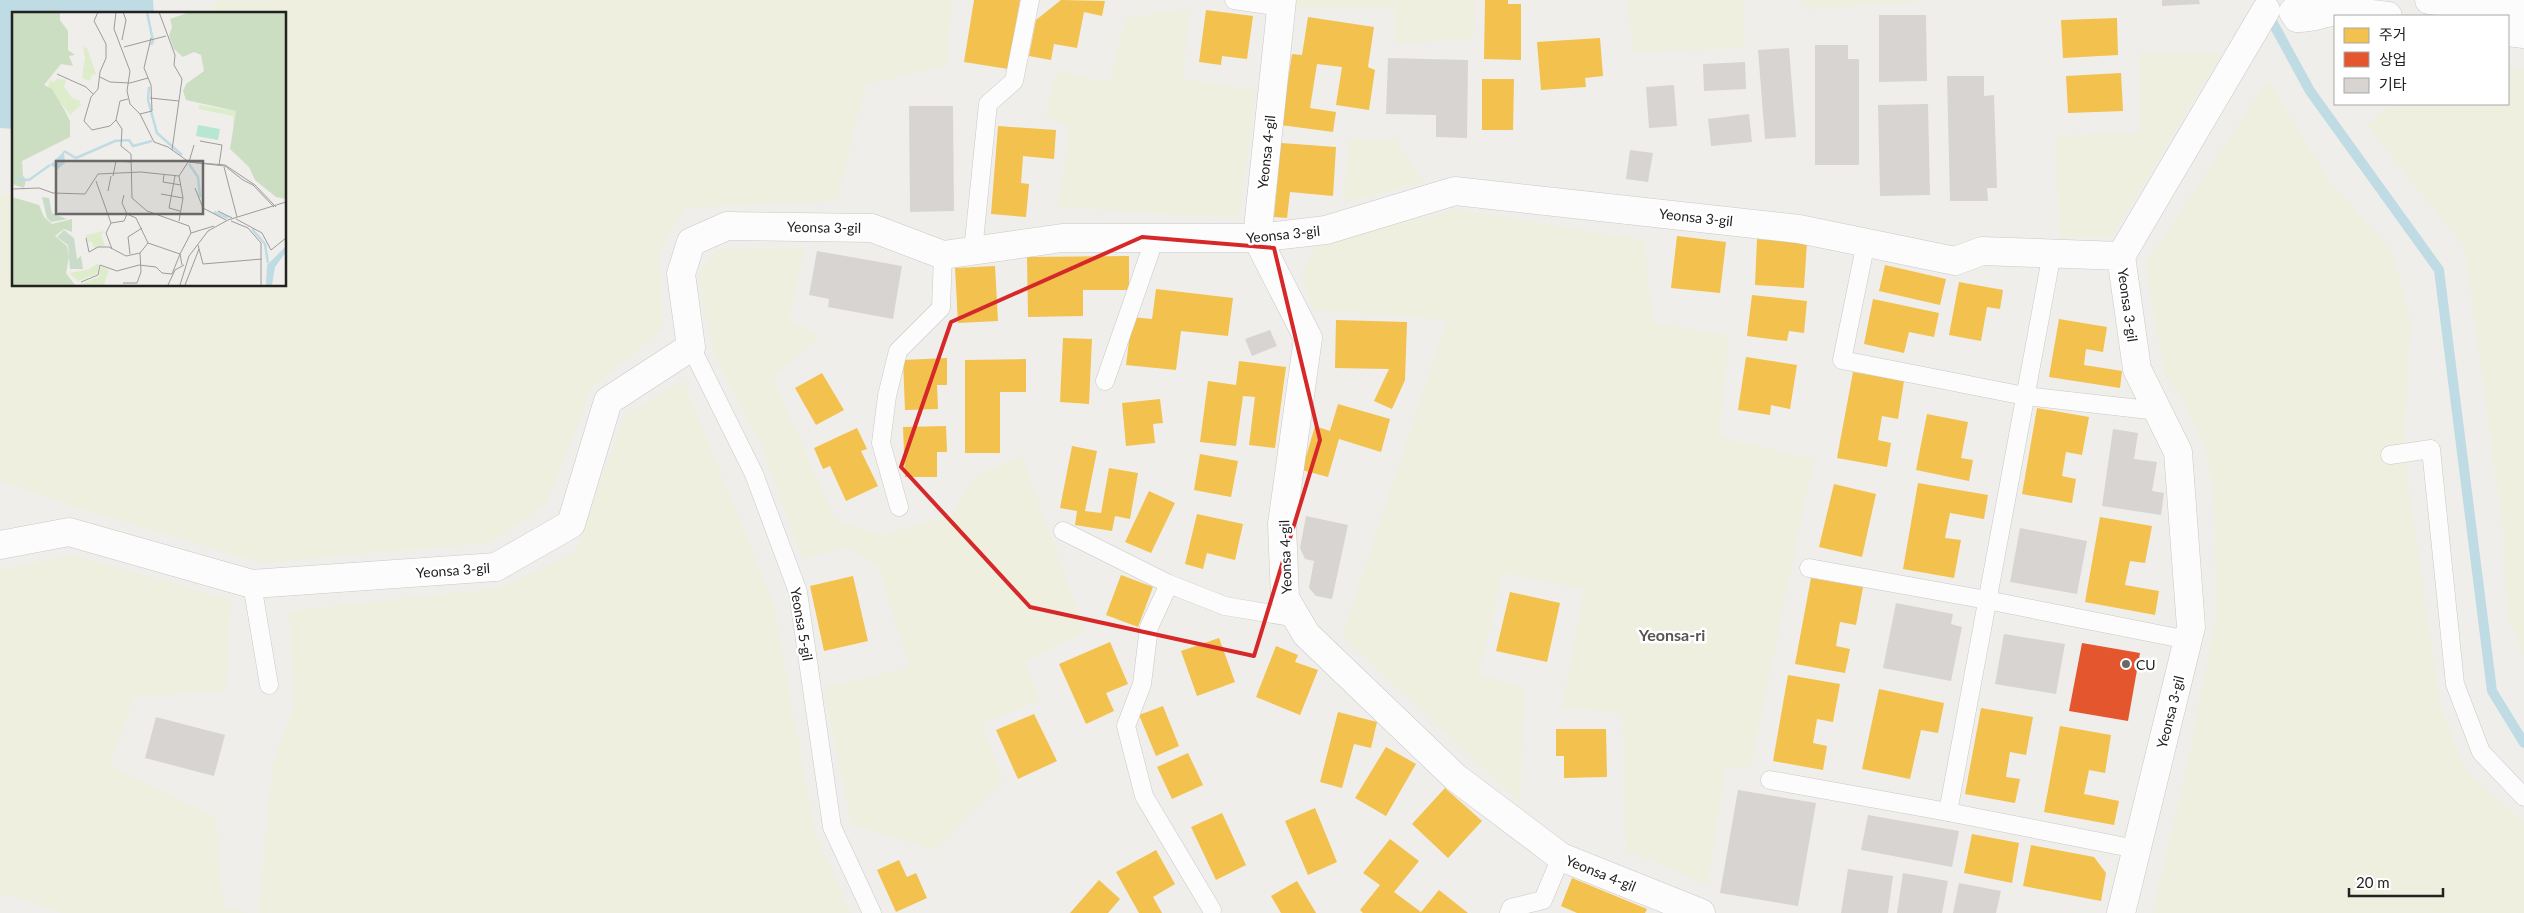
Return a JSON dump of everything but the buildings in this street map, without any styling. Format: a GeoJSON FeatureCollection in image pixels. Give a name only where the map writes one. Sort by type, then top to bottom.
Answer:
{"type":"FeatureCollection","features":[{"type":"Feature","properties":{"kind":"street"},"geometry":{"type":"LineString","coordinates":[[2429,0],[2524,13]]}},
{"type":"Feature","properties":{"kind":"street","name":"Yeonsa 4-gil"},"geometry":{"type":"LineString","coordinates":[[1282,3],[1257,238],[1308,338],[1282,524],[1285,598],[1306,634],[1455,777],[1561,856],[1701,913]]}},
{"type":"Feature","properties":{"kind":"street"},"geometry":{"type":"LineString","coordinates":[[2120,256],[2259,5],[2298,4],[2297,18],[2304,19],[2331,12],[2350,11],[2380,15]]}},
{"type":"Feature","properties":{"kind":"street"},"geometry":{"type":"LineString","coordinates":[[2509,32],[2524,34]]}},
{"type":"Feature","properties":{"kind":"street","name":"Yeonsa 3-gil"},"geometry":{"type":"LineString","coordinates":[[0,545],[68,532],[252,584],[496,568],[570,524],[608,401],[691,347],[681,274],[691,242],[727,226],[872,228],[943,255],[1062,238],[1257,238],[1326,230],[1455,191],[1799,229],[1955,261],[1982,251],[2120,256],[2137,369],[2178,452],[2191,627],[2121,913]]}},
{"type":"Feature","properties":{"kind":"lane"},"geometry":{"type":"LineString","coordinates":[[973,251],[988,104],[1014,81],[1030,0]]}},
{"type":"Feature","properties":{"kind":"lane"},"geometry":{"type":"LineString","coordinates":[[1234,0],[1282,3]]}},
{"type":"Feature","properties":{"kind":"lane"},"geometry":{"type":"LineString","coordinates":[[1105,381],[1155,238]]}},
{"type":"Feature","properties":{"kind":"lane"},"geometry":{"type":"LineString","coordinates":[[1866,242],[1842,360],[2025,396],[2158,411]]}},
{"type":"Feature","properties":{"kind":"lane"},"geometry":{"type":"LineString","coordinates":[[1948,812],[2052,253]]}},
{"type":"Feature","properties":{"kind":"lane"},"geometry":{"type":"LineString","coordinates":[[899,507],[880,443],[887,396],[898,351],[941,308],[943,255]]}},
{"type":"Feature","properties":{"kind":"lane","name":"Yeonsa 5-gil"},"geometry":{"type":"LineString","coordinates":[[691,347],[754,474],[798,592],[832,827],[872,913]]}},
{"type":"Feature","properties":{"kind":"lane"},"geometry":{"type":"LineString","coordinates":[[2390,455],[2431,449],[2455,684],[2481,752],[2524,797]]}},
{"type":"Feature","properties":{"kind":"lane"},"geometry":{"type":"LineString","coordinates":[[1063,531],[1169,584],[1225,606],[1297,618]]}},
{"type":"Feature","properties":{"kind":"lane"},"geometry":{"type":"LineString","coordinates":[[1809,568],[1988,600],[2188,640]]}},
{"type":"Feature","properties":{"kind":"lane"},"geometry":{"type":"LineString","coordinates":[[252,584],[269,684]]}},
{"type":"Feature","properties":{"kind":"lane"},"geometry":{"type":"LineString","coordinates":[[1169,584],[1149,627],[1142,684],[1126,726],[1144,796],[1214,912]]}},
{"type":"Feature","properties":{"kind":"lane"},"geometry":{"type":"LineString","coordinates":[[1770,780],[1948,812],[2136,849]]}},
{"type":"Feature","properties":{"kind":"lane"},"geometry":{"type":"LineString","coordinates":[[1509,913],[1511,908],[1543,900],[1561,856]]}},
{"type":"Feature","properties":{"kind":"highlighted area"},"geometry":{"type":"Polygon","coordinates":[[[1142,237],[1274,248],[1320,440],[1254,656],[1030,607],[901,467],[951,322],[1142,237]]]}},
{"type":"Feature","properties":{"kind":"green space"},"geometry":{"type":"Polygon","coordinates":[[[218,0],[953,0],[946,67],[866,84],[837,201],[685,208],[659,253],[663,329],[592,388],[547,504],[490,543],[261,563],[69,505],[0,481],[0,196],[12,192],[12,286],[286,286],[286,12],[209,12],[218,0]]]}},
{"type":"Feature","properties":{"kind":"green space"},"geometry":{"type":"Polygon","coordinates":[[[1296,0],[1476,0],[1473,40],[1395,43],[1394,8],[1296,9],[1296,0]]]}},
{"type":"Feature","properties":{"kind":"green space"},"geometry":{"type":"Polygon","coordinates":[[[1628,0],[1743,0],[1745,48],[1633,52],[1628,0]]]}},
{"type":"Feature","properties":{"kind":"green space"},"geometry":{"type":"Polygon","coordinates":[[[1799,0],[1915,0],[1915,2],[1808,10],[1799,0]]]}},
{"type":"Feature","properties":{"kind":"green space"},"geometry":{"type":"Polygon","coordinates":[[[1190,8],[1183,79],[1256,90],[1239,219],[1057,207],[1070,127],[1045,116],[1057,70],[1109,83],[1125,18],[1190,8]]]}},
{"type":"Feature","properties":{"kind":"green space"},"geometry":{"type":"Polygon","coordinates":[[[2222,52],[2112,237],[2059,238],[2056,135],[2141,133],[2139,53],[2222,52]]]}},
{"type":"Feature","properties":{"kind":"green space"},"geometry":{"type":"Polygon","coordinates":[[[2509,68],[2524,70],[2524,658],[2507,615],[2503,530],[2464,246],[2367,126],[2391,105],[2509,105],[2509,68]]]}},
{"type":"Feature","properties":{"kind":"green space"},"geometry":{"type":"Polygon","coordinates":[[[2268,80],[2330,182],[2392,251],[2411,321],[2404,451],[2440,704],[2465,770],[2524,823],[2524,913],[2152,913],[2187,767],[2215,619],[2214,495],[2205,449],[2182,399],[2164,374],[2145,264],[2268,80]]]}},
{"type":"Feature","properties":{"kind":"green space"},"geometry":{"type":"Polygon","coordinates":[[[1348,139],[1395,140],[1424,183],[1344,203],[1348,139]]]}},
{"type":"Feature","properties":{"kind":"green space"},"geometry":{"type":"Polygon","coordinates":[[[1457,209],[1645,240],[1652,322],[1729,336],[1719,437],[1814,459],[1751,767],[1726,768],[1708,885],[1626,850],[1622,713],[1562,708],[1584,590],[1503,573],[1479,674],[1524,688],[1520,803],[1342,636],[1447,320],[1312,310],[1301,275],[1317,244],[1457,209]]]}},
{"type":"Feature","properties":{"kind":"green space"},"geometry":{"type":"Polygon","coordinates":[[[805,247],[789,320],[821,336],[773,378],[836,521],[883,535],[953,514],[974,477],[1022,455],[1085,632],[1025,662],[1040,700],[982,724],[1003,781],[936,850],[852,825],[823,687],[909,668],[878,566],[847,548],[802,559],[760,442],[713,354],[698,274],[715,249],[805,247]]]}},
{"type":"Feature","properties":{"kind":"green space"},"geometry":{"type":"Polygon","coordinates":[[[683,380],[774,605],[815,832],[851,913],[258,913],[273,763],[293,707],[289,611],[500,588],[575,553],[624,416],[683,380]]]}},
{"type":"Feature","properties":{"kind":"green space"},"geometry":{"type":"Polygon","coordinates":[[[73,555],[231,600],[226,691],[134,697],[110,766],[216,817],[224,907],[248,913],[63,913],[0,893],[0,569],[73,555]]]}},
{"type":"Feature","properties":{"kind":"water"},"geometry":{"type":"Polygon","coordinates":[[[0,0],[153,0],[154,12],[12,12],[12,129],[0,128],[0,0]]]}},
{"type":"Feature","properties":{"kind":"waterway"},"geometry":{"type":"LineString","coordinates":[[2268,14],[2310,91],[2439,270],[2492,691],[2524,743]]}},
{"type":"Feature","properties":{"kind":"place","name":"CU"},"geometry":{"type":"Point","coordinates":[2126,664]}},
{"type":"Feature","properties":{"kind":"district","name":"Yeonsa-ri"},"geometry":{"type":"Point","coordinates":[1672,634]}}]}
